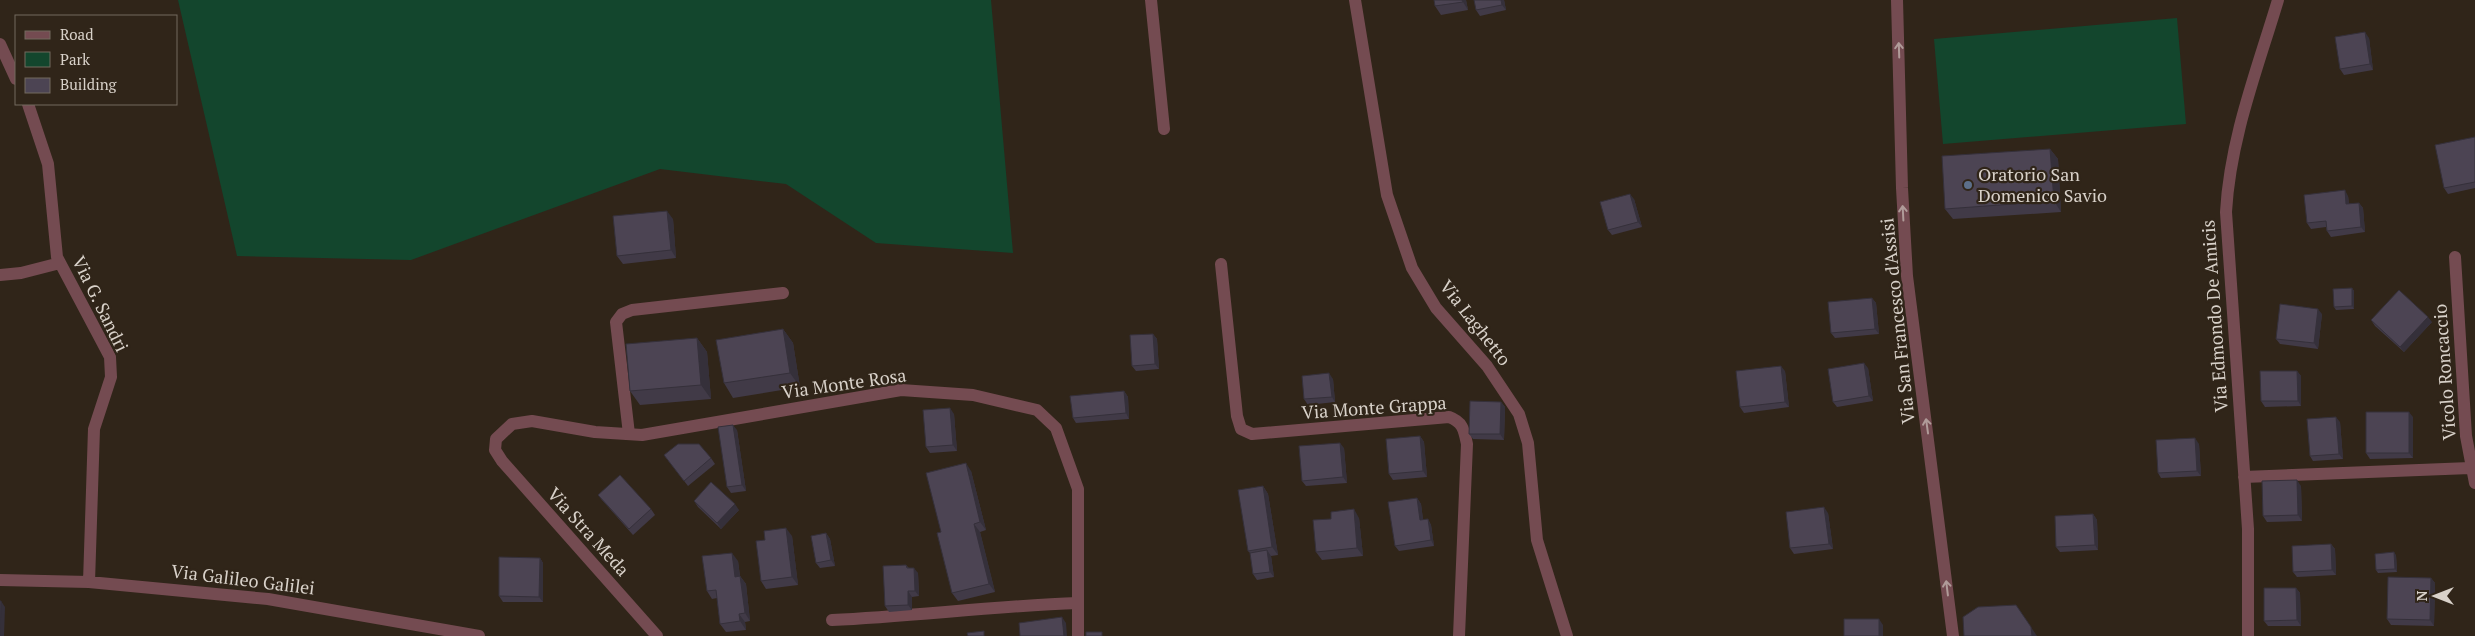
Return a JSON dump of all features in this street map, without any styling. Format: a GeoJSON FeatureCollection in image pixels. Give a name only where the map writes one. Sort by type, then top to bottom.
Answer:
{"type":"FeatureCollection","features":[{"type":"Feature","properties":{"kind":"street"},"geometry":{"type":"LineString","coordinates":[[1151,0],[1164,130]]}},
{"type":"Feature","properties":{"kind":"street","name":"Via Laghetto"},"geometry":{"type":"LineString","coordinates":[[1355,0],[1387,195],[1393,214],[1412,268],[1436,308],[1487,366],[1519,414],[1528,443],[1536,540],[1567,636]]}},
{"type":"Feature","properties":{"kind":"street","name":"Via San Francesco d'Assisi"},"geometry":{"type":"LineString","coordinates":[[1897,0],[1902,188],[1907,276],[1953,636]]}},
{"type":"Feature","properties":{"kind":"street","name":"Via Edmondo De Amicis"},"geometry":{"type":"LineString","coordinates":[[2248,636],[2248,537],[2232,324],[2226,212],[2228,182],[2237,132],[2278,0]]}},
{"type":"Feature","properties":{"kind":"street"},"geometry":{"type":"LineString","coordinates":[[0,44],[15,77]]}},
{"type":"Feature","properties":{"kind":"street","name":"Via G. Sandri"},"geometry":{"type":"LineString","coordinates":[[28,105],[48,164],[54,242],[60,263],[110,357],[111,377],[94,429],[89,582]]}},
{"type":"Feature","properties":{"kind":"street","name":"Vicolo Roncaccio"},"geometry":{"type":"LineString","coordinates":[[2455,257],[2466,436],[2470,468],[2475,483]]}},
{"type":"Feature","properties":{"kind":"street"},"geometry":{"type":"LineString","coordinates":[[0,275],[21,273],[60,263]]}},
{"type":"Feature","properties":{"kind":"street","name":"Via Monte Grappa"},"geometry":{"type":"LineString","coordinates":[[1221,264],[1237,416],[1241,429],[1252,434],[1449,417],[1463,426],[1467,444],[1459,636]]}},
{"type":"Feature","properties":{"kind":"street"},"geometry":{"type":"LineString","coordinates":[[629,434],[616,322],[622,314],[632,310],[783,293]]}},
{"type":"Feature","properties":{"kind":"street","name":"Via Monte Rosa"},"geometry":{"type":"LineString","coordinates":[[495,450],[496,439],[512,424],[532,422],[595,432],[642,435],[901,390],[972,396],[1037,410],[1056,428],[1078,489],[1078,636]]}},
{"type":"Feature","properties":{"kind":"street","name":"Via Stra Meda"},"geometry":{"type":"LineString","coordinates":[[495,450],[502,461],[657,636]]}},
{"type":"Feature","properties":{"kind":"street"},"geometry":{"type":"LineString","coordinates":[[2244,477],[2470,468]]}},
{"type":"Feature","properties":{"kind":"street","name":"Via Galileo Galilei"},"geometry":{"type":"LineString","coordinates":[[0,580],[89,582],[268,599],[479,636]]}},
{"type":"Feature","properties":{"kind":"street"},"geometry":{"type":"LineString","coordinates":[[832,620],[918,616],[1019,605],[1078,603]]}},
{"type":"Feature","properties":{"kind":"green space"},"geometry":{"type":"Polygon","coordinates":[[[178,0],[991,0],[1013,253],[876,243],[786,184],[660,169],[411,260],[237,256],[178,0]]]}},
{"type":"Feature","properties":{"kind":"green space"},"geometry":{"type":"Polygon","coordinates":[[[2177,18],[2186,124],[1943,144],[1934,39],[2177,18]]]}},
{"type":"Feature","properties":{"kind":"building"},"geometry":{"type":"Polygon","coordinates":[[[1434,0],[1462,0],[1463,2],[1435,6],[1434,0]]]}},
{"type":"Feature","properties":{"kind":"building"},"geometry":{"type":"Polygon","coordinates":[[[1474,0],[1501,0],[1502,5],[1476,10],[1474,0]]]}},
{"type":"Feature","properties":{"kind":"building"},"geometry":{"type":"Polygon","coordinates":[[[2365,32],[2370,64],[2340,69],[2335,37],[2365,32]]]}},
{"type":"Feature","properties":{"kind":"building"},"geometry":{"type":"Polygon","coordinates":[[[2475,137],[2475,182],[2444,188],[2435,145],[2475,137]]]}},
{"type":"Feature","properties":{"kind":"building"},"geometry":{"type":"Polygon","coordinates":[[[2050,149],[2054,201],[1945,209],[1942,156],[2050,149]]]}},
{"type":"Feature","properties":{"kind":"building"},"geometry":{"type":"Polygon","coordinates":[[[2345,190],[2346,204],[2359,203],[2361,227],[2327,231],[2326,221],[2307,223],[2304,195],[2345,190]]]}},
{"type":"Feature","properties":{"kind":"building"},"geometry":{"type":"Polygon","coordinates":[[[1630,194],[1638,222],[1608,230],[1600,202],[1630,194]]]}},
{"type":"Feature","properties":{"kind":"building"},"geometry":{"type":"Polygon","coordinates":[[[667,211],[671,250],[617,256],[613,216],[667,211]]]}},
{"type":"Feature","properties":{"kind":"building"},"geometry":{"type":"Polygon","coordinates":[[[2352,288],[2352,306],[2334,307],[2333,289],[2352,288]]]}},
{"type":"Feature","properties":{"kind":"building"},"geometry":{"type":"Polygon","coordinates":[[[2399,290],[2428,317],[2400,347],[2371,320],[2399,290]]]}},
{"type":"Feature","properties":{"kind":"building"},"geometry":{"type":"Polygon","coordinates":[[[1872,298],[1875,329],[1831,333],[1828,302],[1872,298]]]}},
{"type":"Feature","properties":{"kind":"building"},"geometry":{"type":"Polygon","coordinates":[[[2280,304],[2318,309],[2314,343],[2276,339],[2280,304]]]}},
{"type":"Feature","properties":{"kind":"building"},"geometry":{"type":"Polygon","coordinates":[[[783,329],[790,373],[724,383],[716,340],[783,329]]]}},
{"type":"Feature","properties":{"kind":"building"},"geometry":{"type":"Polygon","coordinates":[[[1153,334],[1155,364],[1132,366],[1130,335],[1153,334]]]}},
{"type":"Feature","properties":{"kind":"building"},"geometry":{"type":"Polygon","coordinates":[[[697,338],[701,385],[630,391],[626,344],[697,338]]]}},
{"type":"Feature","properties":{"kind":"building"},"geometry":{"type":"Polygon","coordinates":[[[1864,363],[1869,396],[1833,402],[1828,369],[1864,363]]]}},
{"type":"Feature","properties":{"kind":"building"},"geometry":{"type":"Polygon","coordinates":[[[1781,366],[1785,402],[1740,407],[1736,371],[1781,366]]]}},
{"type":"Feature","properties":{"kind":"building"},"geometry":{"type":"Polygon","coordinates":[[[2260,371],[2297,371],[2298,401],[2261,401],[2260,371]]]}},
{"type":"Feature","properties":{"kind":"building"},"geometry":{"type":"Polygon","coordinates":[[[1329,373],[1332,397],[1304,399],[1302,376],[1329,373]]]}},
{"type":"Feature","properties":{"kind":"building"},"geometry":{"type":"Polygon","coordinates":[[[1124,391],[1126,413],[1073,418],[1070,396],[1124,391]]]}},
{"type":"Feature","properties":{"kind":"building"},"geometry":{"type":"Polygon","coordinates":[[[1470,401],[1501,402],[1500,434],[1469,434],[1470,401]]]}},
{"type":"Feature","properties":{"kind":"building"},"geometry":{"type":"Polygon","coordinates":[[[950,408],[953,445],[926,447],[923,410],[950,408]]]}},
{"type":"Feature","properties":{"kind":"building"},"geometry":{"type":"Polygon","coordinates":[[[2366,412],[2409,412],[2409,453],[2366,453],[2366,412]]]}},
{"type":"Feature","properties":{"kind":"building"},"geometry":{"type":"Polygon","coordinates":[[[2336,417],[2339,454],[2310,456],[2307,419],[2336,417]]]}},
{"type":"Feature","properties":{"kind":"building"},"geometry":{"type":"Polygon","coordinates":[[[733,425],[742,485],[727,487],[718,427],[733,425]]]}},
{"type":"Feature","properties":{"kind":"building"},"geometry":{"type":"Polygon","coordinates":[[[1420,436],[1423,471],[1389,474],[1386,439],[1420,436]]]}},
{"type":"Feature","properties":{"kind":"building"},"geometry":{"type":"Polygon","coordinates":[[[2195,438],[2197,471],[2158,473],[2156,440],[2195,438]]]}},
{"type":"Feature","properties":{"kind":"building"},"geometry":{"type":"Polygon","coordinates":[[[1340,443],[1343,477],[1302,481],[1299,446],[1340,443]]]}},
{"type":"Feature","properties":{"kind":"building"},"geometry":{"type":"Polygon","coordinates":[[[678,444],[699,444],[711,458],[684,481],[664,455],[678,444]]]}},
{"type":"Feature","properties":{"kind":"building"},"geometry":{"type":"Polygon","coordinates":[[[966,463],[980,522],[974,524],[989,584],[952,593],[937,533],[941,532],[926,473],[966,463]]]}},
{"type":"Feature","properties":{"kind":"building"},"geometry":{"type":"Polygon","coordinates":[[[620,475],[651,509],[629,529],[598,495],[620,475]]]}},
{"type":"Feature","properties":{"kind":"building"},"geometry":{"type":"Polygon","coordinates":[[[2297,480],[2298,515],[2263,516],[2262,481],[2297,480]]]}},
{"type":"Feature","properties":{"kind":"building"},"geometry":{"type":"Polygon","coordinates":[[[711,482],[735,504],[717,523],[694,501],[711,482]]]}},
{"type":"Feature","properties":{"kind":"building"},"geometry":{"type":"Polygon","coordinates":[[[1263,486],[1272,547],[1248,551],[1238,490],[1263,486]]]}},
{"type":"Feature","properties":{"kind":"building"},"geometry":{"type":"Polygon","coordinates":[[[1417,498],[1420,520],[1428,519],[1431,540],[1395,546],[1388,502],[1417,498]]]}},
{"type":"Feature","properties":{"kind":"building"},"geometry":{"type":"Polygon","coordinates":[[[1824,507],[1829,544],[1790,548],[1786,512],[1824,507]]]}},
{"type":"Feature","properties":{"kind":"building"},"geometry":{"type":"Polygon","coordinates":[[[1354,509],[1357,548],[1316,552],[1313,520],[1331,519],[1331,512],[1354,509]]]}},
{"type":"Feature","properties":{"kind":"building"},"geometry":{"type":"Polygon","coordinates":[[[2093,514],[2095,545],[2056,547],[2055,516],[2093,514]]]}},
{"type":"Feature","properties":{"kind":"building"},"geometry":{"type":"Polygon","coordinates":[[[786,528],[792,577],[761,581],[756,541],[765,540],[764,531],[786,528]]]}},
{"type":"Feature","properties":{"kind":"building"},"geometry":{"type":"Polygon","coordinates":[[[826,533],[831,560],[816,563],[811,536],[826,533]]]}},
{"type":"Feature","properties":{"kind":"building"},"geometry":{"type":"Polygon","coordinates":[[[2331,544],[2332,570],[2293,572],[2292,546],[2331,544]]]}},
{"type":"Feature","properties":{"kind":"building"},"geometry":{"type":"Polygon","coordinates":[[[1267,550],[1270,572],[1253,574],[1250,553],[1267,550]]]}},
{"type":"Feature","properties":{"kind":"building"},"geometry":{"type":"Polygon","coordinates":[[[2394,552],[2395,569],[2376,570],[2375,554],[2394,552]]]}},
{"type":"Feature","properties":{"kind":"building"},"geometry":{"type":"Polygon","coordinates":[[[732,553],[735,577],[740,576],[745,613],[739,614],[740,621],[720,624],[716,590],[707,591],[702,556],[732,553]]]}},
{"type":"Feature","properties":{"kind":"building"},"geometry":{"type":"Polygon","coordinates":[[[499,557],[540,558],[539,597],[499,596],[499,557]]]}},
{"type":"Feature","properties":{"kind":"building"},"geometry":{"type":"Polygon","coordinates":[[[906,565],[907,568],[914,568],[915,591],[908,591],[908,605],[885,606],[883,566],[906,565]]]}},
{"type":"Feature","properties":{"kind":"building"},"geometry":{"type":"Polygon","coordinates":[[[2388,577],[2431,578],[2430,620],[2387,619],[2388,577]]]}},
{"type":"Feature","properties":{"kind":"building"},"geometry":{"type":"Polygon","coordinates":[[[2264,588],[2296,588],[2297,620],[2264,621],[2264,588]]]}},
{"type":"Feature","properties":{"kind":"building"},"geometry":{"type":"Polygon","coordinates":[[[0,601],[1,601],[0,636],[0,601]]]}},
{"type":"Feature","properties":{"kind":"building"},"geometry":{"type":"Polygon","coordinates":[[[2016,605],[2031,627],[2032,636],[1964,636],[1963,617],[1978,607],[2016,605]]]}},
{"type":"Feature","properties":{"kind":"building"},"geometry":{"type":"Polygon","coordinates":[[[1062,617],[1064,636],[1020,636],[1019,623],[1062,617]]]}},
{"type":"Feature","properties":{"kind":"building"},"geometry":{"type":"Polygon","coordinates":[[[1844,619],[1879,619],[1879,636],[1844,636],[1844,619]]]}},
{"type":"Feature","properties":{"kind":"building"},"geometry":{"type":"Polygon","coordinates":[[[984,631],[984,636],[968,636],[967,633],[984,631]]]}},
{"type":"Feature","properties":{"kind":"building"},"geometry":{"type":"Polygon","coordinates":[[[1086,632],[1102,632],[1102,636],[1086,636],[1086,632]]]}},
{"type":"Feature","properties":{"kind":"place","name":"Oratorio San Domenico Savio"},"geometry":{"type":"Point","coordinates":[1968,185]}}]}
